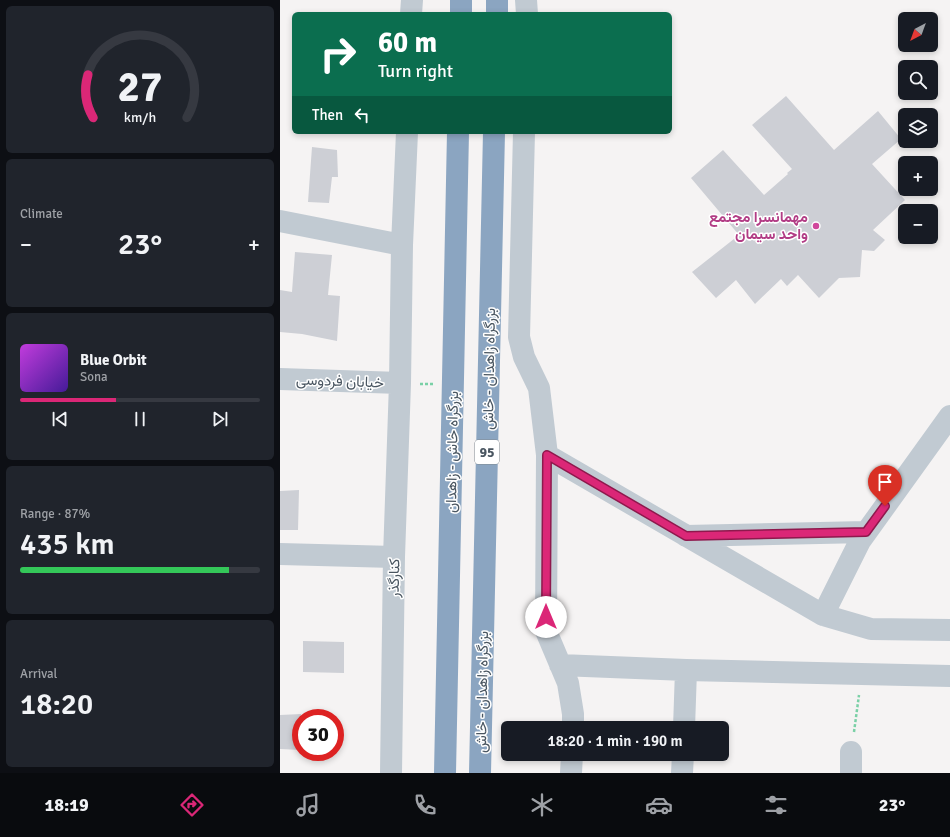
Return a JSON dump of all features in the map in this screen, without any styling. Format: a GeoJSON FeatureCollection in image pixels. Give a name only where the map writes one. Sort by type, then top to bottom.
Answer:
{"type":"FeatureCollection","features":[{"type":"Feature","properties":{"kind":"highway"},"geometry":{"type":"LineString","coordinates":[[461,0],[461,12]]}},
{"type":"Feature","properties":{"kind":"highway"},"geometry":{"type":"LineString","coordinates":[[497,0],[497,12]]}},
{"type":"Feature","properties":{"kind":"highway","name":"بزرگراه خاش - زاهدان"},"geometry":{"type":"LineString","coordinates":[[445,773],[458,134]]}},
{"type":"Feature","properties":{"kind":"highway","name":"بزرگراه زاهدان - خاش"},"geometry":{"type":"LineString","coordinates":[[480,773],[494,134]]}},
{"type":"Feature","properties":{"kind":"street"},"geometry":{"type":"LineString","coordinates":[[411,12],[412,0]]}},
{"type":"Feature","properties":{"kind":"street"},"geometry":{"type":"LineString","coordinates":[[526,0],[527,12]]}},
{"type":"Feature","properties":{"kind":"street","name":"کنارگذر"},"geometry":{"type":"LineString","coordinates":[[391,773],[394,557],[406,134]]}},
{"type":"Feature","properties":{"kind":"street"},"geometry":{"type":"LineString","coordinates":[[524,134],[519,337],[524,357],[539,388],[547,455],[546,631],[568,683],[573,714],[572,721]]}},
{"type":"Feature","properties":{"kind":"street"},"geometry":{"type":"LineString","coordinates":[[280,221],[402,245]]}},
{"type":"Feature","properties":{"kind":"street","name":"خیابان فردوسی"},"geometry":{"type":"LineString","coordinates":[[280,379],[400,383]]}},
{"type":"Feature","properties":{"kind":"street"},"geometry":{"type":"LineString","coordinates":[[823,615],[860,541],[950,416]]}},
{"type":"Feature","properties":{"kind":"street"},"geometry":{"type":"LineString","coordinates":[[547,455],[823,615],[871,629],[950,630]]}},
{"type":"Feature","properties":{"kind":"street"},"geometry":{"type":"LineString","coordinates":[[686,536],[866,532]]}},
{"type":"Feature","properties":{"kind":"street"},"geometry":{"type":"LineString","coordinates":[[280,554],[394,557]]}},
{"type":"Feature","properties":{"kind":"street"},"geometry":{"type":"LineString","coordinates":[[560,665],[686,670],[950,676]]}},
{"type":"Feature","properties":{"kind":"street"},"geometry":{"type":"LineString","coordinates":[[684,721],[686,670]]}},
{"type":"Feature","properties":{"kind":"street"},"geometry":{"type":"LineString","coordinates":[[571,773],[572,761]]}},
{"type":"Feature","properties":{"kind":"street"},"geometry":{"type":"LineString","coordinates":[[682,773],[683,761]]}},
{"type":"Feature","properties":{"kind":"path"},"geometry":{"type":"LineString","coordinates":[[851,763],[861,674]]}},
{"type":"Feature","properties":{"kind":"building"},"geometry":{"type":"Polygon","coordinates":[[[786,96],[834,150],[878,111],[898,135],[898,142],[872,164],[898,192],[898,196],[901,196],[905,200],[901,204],[898,204],[898,207],[873,230],[885,240],[874,251],[862,250],[860,277],[839,278],[819,298],[798,275],[787,286],[781,279],[755,304],[736,280],[716,298],[692,272],[739,235],[691,178],[723,150],[764,195],[792,169],[752,125],[786,96]]]}},
{"type":"Feature","properties":{"kind":"building"},"geometry":{"type":"Polygon","coordinates":[[[312,147],[337,150],[338,177],[332,177],[329,203],[308,202],[312,147]]]}},
{"type":"Feature","properties":{"kind":"building"},"geometry":{"type":"Polygon","coordinates":[[[295,252],[332,255],[328,295],[340,296],[337,341],[302,334],[280,332],[280,290],[292,292],[295,252]]]}},
{"type":"Feature","properties":{"kind":"building"},"geometry":{"type":"Polygon","coordinates":[[[299,490],[298,530],[280,530],[280,491],[299,490]]]}},
{"type":"Feature","properties":{"kind":"building"},"geometry":{"type":"Polygon","coordinates":[[[303,641],[344,642],[344,673],[303,672],[303,641]]]}},
{"type":"Feature","properties":{"kind":"building"},"geometry":{"type":"Polygon","coordinates":[[[292,714],[292,750],[280,749],[280,715],[292,714]]]}},
{"type":"Feature","properties":{"kind":"place","name":"مهمانسرا مجتمع واحد سیمان"},"geometry":{"type":"Point","coordinates":[816,226]}},
{"type":"Feature","properties":{"kind":"route"},"geometry":{"type":"LineString","coordinates":[[546,617],[547,455],[686,536],[866,532],[885,506]]}}]}
